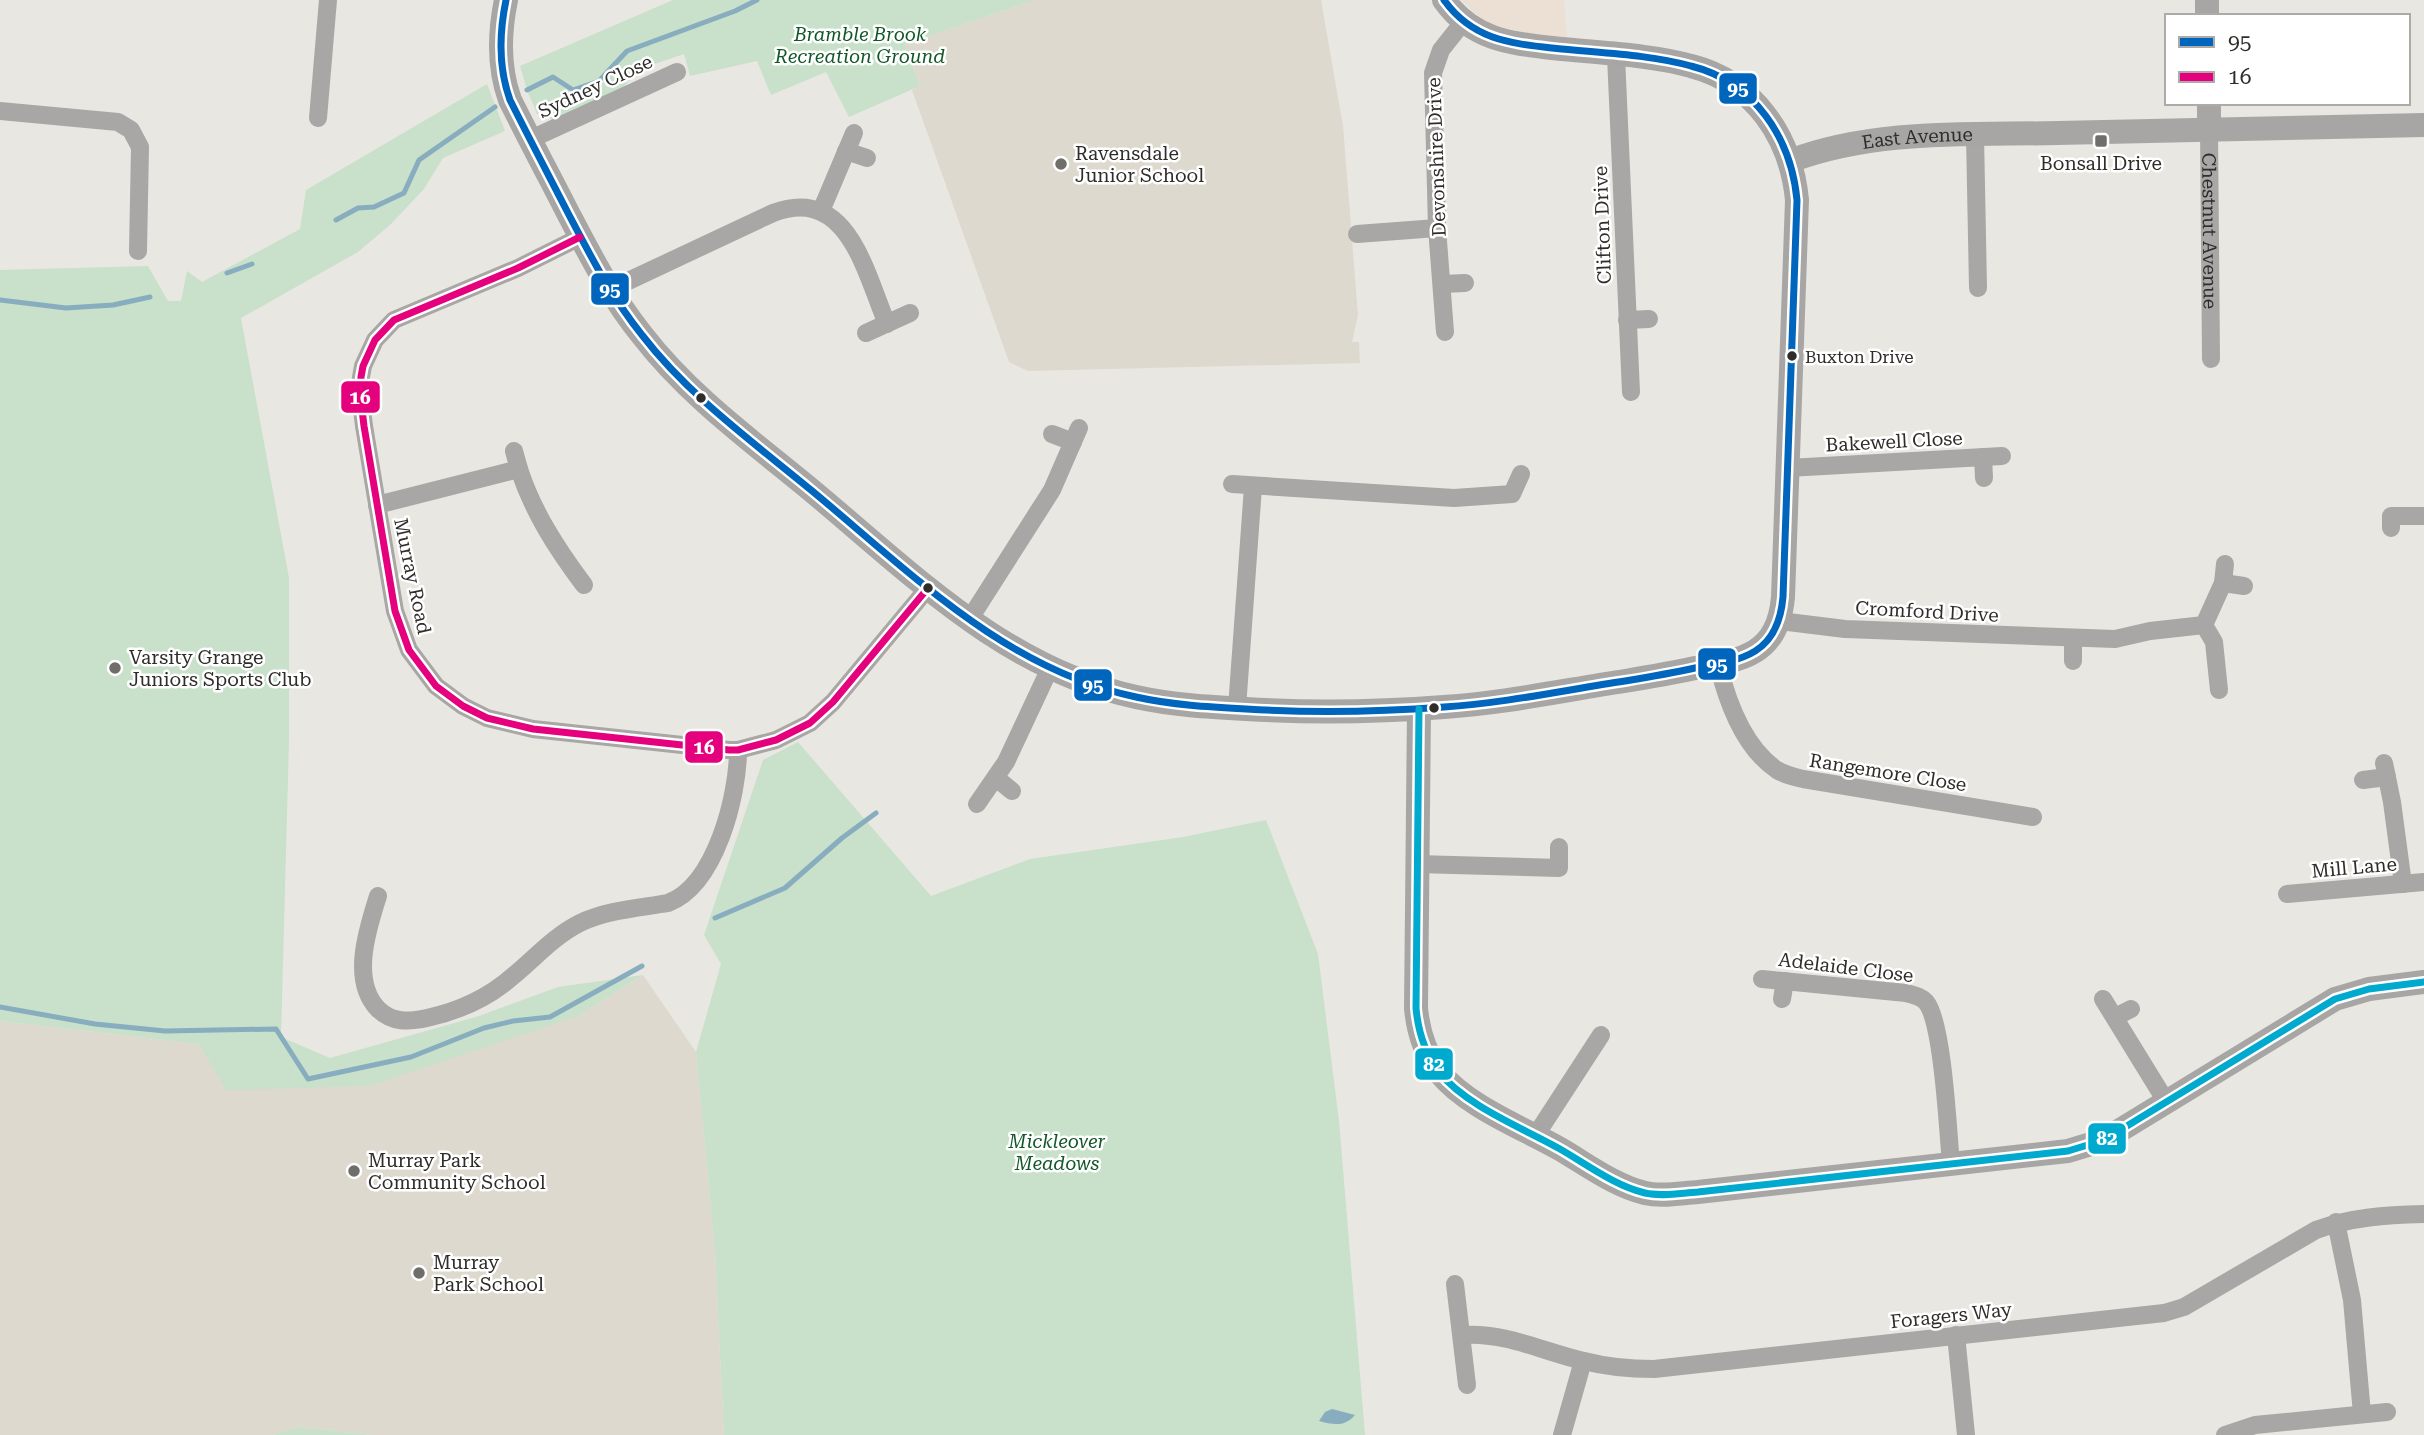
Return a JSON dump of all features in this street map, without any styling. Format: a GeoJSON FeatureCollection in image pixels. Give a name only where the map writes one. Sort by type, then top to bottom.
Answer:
{"type":"FeatureCollection","features":[{"type":"Feature","properties":{"kind":"street"},"geometry":{"type":"LineString","coordinates":[[318,118],[329,100],[328,0]]}},
{"type":"Feature","properties":{"kind":"street"},"geometry":{"type":"LineString","coordinates":[[506,0],[500,42],[502,74],[510,100],[609,290],[654,351],[699,397],[928,588],[1004,644],[1050,668],[1133,697],[1160,702],[1237,708],[1328,712],[1419,709],[1516,698],[1718,664],[1751,655],[1771,638],[1780,621],[1783,597],[1797,213],[1796,186],[1790,160],[1770,121],[1740,89],[1716,75],[1693,66],[1668,61],[1494,39],[1464,21],[1444,0]]}},
{"type":"Feature","properties":{"kind":"street","name":"Devonshire Drive"},"geometry":{"type":"LineString","coordinates":[[1445,332],[1437,228],[1433,73],[1441,50],[1464,21]]}},
{"type":"Feature","properties":{"kind":"street","name":"Clifton Drive"},"geometry":{"type":"LineString","coordinates":[[1616,56],[1631,392]]}},
{"type":"Feature","properties":{"kind":"street","name":"Sydney Close"},"geometry":{"type":"LineString","coordinates":[[531,139],[677,72]]}},
{"type":"Feature","properties":{"kind":"street","name":"Chestnut Avenue"},"geometry":{"type":"LineString","coordinates":[[2209,105],[2211,359]]}},
{"type":"Feature","properties":{"kind":"street"},"geometry":{"type":"LineString","coordinates":[[0,111],[118,122],[131,130],[141,147],[138,251]]}},
{"type":"Feature","properties":{"kind":"street","name":"East Avenue"},"geometry":{"type":"LineString","coordinates":[[1790,160],[1826,148],[1870,139],[2424,125]]}},
{"type":"Feature","properties":{"kind":"street"},"geometry":{"type":"LineString","coordinates":[[821,211],[854,133]]}},
{"type":"Feature","properties":{"kind":"street"},"geometry":{"type":"LineString","coordinates":[[1975,135],[1978,288]]}},
{"type":"Feature","properties":{"kind":"street"},"geometry":{"type":"LineString","coordinates":[[846,152],[867,158]]}},
{"type":"Feature","properties":{"kind":"street"},"geometry":{"type":"LineString","coordinates":[[609,290],[784,209],[799,207],[821,211],[834,219],[847,233],[887,324]]}},
{"type":"Feature","properties":{"kind":"street"},"geometry":{"type":"LineString","coordinates":[[1357,234],[1437,228]]}},
{"type":"Feature","properties":{"kind":"street","name":"Murray Road"},"geometry":{"type":"LineString","coordinates":[[580,237],[518,268],[394,320],[375,340],[363,366],[360,393],[395,611],[404,639],[423,671],[436,686],[457,702],[487,718],[533,729],[738,750],[776,740],[810,723],[822,713],[928,588]]}},
{"type":"Feature","properties":{"kind":"street"},"geometry":{"type":"LineString","coordinates":[[1442,284],[1465,283]]}},
{"type":"Feature","properties":{"kind":"street"},"geometry":{"type":"LineString","coordinates":[[866,333],[910,313]]}},
{"type":"Feature","properties":{"kind":"street"},"geometry":{"type":"LineString","coordinates":[[1628,320],[1649,319]]}},
{"type":"Feature","properties":{"kind":"street"},"geometry":{"type":"LineString","coordinates":[[969,620],[1052,490],[1076,435],[1052,434]]}},
{"type":"Feature","properties":{"kind":"street"},"geometry":{"type":"LineString","coordinates":[[514,451],[538,515],[584,585]]}},
{"type":"Feature","properties":{"kind":"street","name":"Bakewell Close"},"geometry":{"type":"LineString","coordinates":[[1788,468],[2002,456]]}},
{"type":"Feature","properties":{"kind":"street"},"geometry":{"type":"LineString","coordinates":[[1983,457],[1984,478]]}},
{"type":"Feature","properties":{"kind":"street"},"geometry":{"type":"LineString","coordinates":[[377,505],[519,469]]}},
{"type":"Feature","properties":{"kind":"street"},"geometry":{"type":"LineString","coordinates":[[1231,484],[1454,498],[1512,494],[1521,474]]}},
{"type":"Feature","properties":{"kind":"street"},"geometry":{"type":"LineString","coordinates":[[1237,708],[1253,487]]}},
{"type":"Feature","properties":{"kind":"street"},"geometry":{"type":"LineString","coordinates":[[2391,528],[2392,516],[2424,516]]}},
{"type":"Feature","properties":{"kind":"street"},"geometry":{"type":"LineString","coordinates":[[2219,690],[2214,642],[2204,625],[2223,583],[2225,564]]}},
{"type":"Feature","properties":{"kind":"street"},"geometry":{"type":"LineString","coordinates":[[2223,583],[2244,586]]}},
{"type":"Feature","properties":{"kind":"street","name":"Cromford Drive"},"geometry":{"type":"LineString","coordinates":[[1780,621],[1845,629],[2115,639],[2150,631],[2204,625]]}},
{"type":"Feature","properties":{"kind":"street"},"geometry":{"type":"LineString","coordinates":[[2073,638],[2073,662]]}},
{"type":"Feature","properties":{"kind":"street","name":"Rangemore Close"},"geometry":{"type":"LineString","coordinates":[[1718,664],[1723,683],[1748,738],[1763,757],[1785,774],[2032,817]]}},
{"type":"Feature","properties":{"kind":"street"},"geometry":{"type":"LineString","coordinates":[[977,804],[996,778],[1020,735],[1050,668]]}},
{"type":"Feature","properties":{"kind":"street"},"geometry":{"type":"LineString","coordinates":[[1419,709],[1416,1008],[1420,1035],[1427,1051],[1440,1073],[1464,1094],[1632,1188],[1656,1194],[1698,1192],[2068,1151],[2090,1146],[2167,1103],[2335,999],[2369,989],[2424,982]]}},
{"type":"Feature","properties":{"kind":"street"},"geometry":{"type":"LineString","coordinates":[[378,896],[367,936],[364,961],[367,989],[377,1008],[393,1019],[408,1022],[467,1006],[499,988],[555,939],[582,922],[612,912],[668,903],[676,900],[692,886],[701,876],[715,850],[734,793],[738,750]]}},
{"type":"Feature","properties":{"kind":"street"},"geometry":{"type":"LineString","coordinates":[[2363,780],[2385,770],[2403,884]]}},
{"type":"Feature","properties":{"kind":"street"},"geometry":{"type":"LineString","coordinates":[[996,778],[1012,790]]}},
{"type":"Feature","properties":{"kind":"street"},"geometry":{"type":"LineString","coordinates":[[1417,864],[1559,868],[1559,847]]}},
{"type":"Feature","properties":{"kind":"street","name":"Mill Lane"},"geometry":{"type":"LineString","coordinates":[[2287,894],[2424,882]]}},
{"type":"Feature","properties":{"kind":"street","name":"Adelaide Close"},"geometry":{"type":"LineString","coordinates":[[1762,979],[1784,990],[1906,993],[1925,1001],[1934,1018],[1945,1089],[1951,1164]]}},
{"type":"Feature","properties":{"kind":"street"},"geometry":{"type":"LineString","coordinates":[[2104,999],[2123,1013],[2167,1103]]}},
{"type":"Feature","properties":{"kind":"street"},"geometry":{"type":"LineString","coordinates":[[1536,1135],[1599,1048]]}},
{"type":"Feature","properties":{"kind":"street","name":"Foragers Way"},"geometry":{"type":"LineString","coordinates":[[1463,1335],[1500,1337],[1583,1361],[1623,1369],[1654,1368],[2164,1313],[2185,1307],[2316,1230],[2336,1222],[2369,1216],[2424,1214]]}},
{"type":"Feature","properties":{"kind":"street"},"geometry":{"type":"LineString","coordinates":[[2336,1222],[2352,1300],[2362,1414]]}},
{"type":"Feature","properties":{"kind":"street"},"geometry":{"type":"LineString","coordinates":[[1455,1284],[1467,1385]]}},
{"type":"Feature","properties":{"kind":"street"},"geometry":{"type":"LineString","coordinates":[[1956,1335],[1966,1435]]}},
{"type":"Feature","properties":{"kind":"street"},"geometry":{"type":"LineString","coordinates":[[1562,1435],[1583,1361]]}},
{"type":"Feature","properties":{"kind":"street"},"geometry":{"type":"LineString","coordinates":[[2226,1435],[2255,1425],[2387,1412]]}},
{"type":"Feature","properties":{"kind":"shaded area"},"geometry":{"type":"Polygon","coordinates":[[[1034,0],[1321,0],[1343,126],[1358,315],[1352,342],[1359,342],[1360,363],[1028,371],[1009,362],[912,90],[920,86],[905,44],[1034,0]]]}},
{"type":"Feature","properties":{"kind":"shaded area"},"geometry":{"type":"Polygon","coordinates":[[[1462,0],[1564,0],[1567,39],[1487,26],[1462,0]]]}},
{"type":"Feature","properties":{"kind":"shaded area","name":"Murray Park Community School"},"geometry":{"type":"Polygon","coordinates":[[[643,975],[696,1052],[715,1251],[724,1435],[373,1435],[297,1427],[273,1435],[0,1435],[0,1021],[199,1044],[227,1090],[578,1016],[643,975]]]}},
{"type":"Feature","properties":{"kind":"green space","name":"Bramble Brook Recreation Ground"},"geometry":{"type":"Polygon","coordinates":[[[673,0],[1034,0],[905,44],[920,86],[849,117],[826,72],[771,95],[757,61],[690,76],[684,54],[637,70],[619,93],[553,120],[537,114],[520,66],[673,0]]]}},
{"type":"Feature","properties":{"kind":"green space","name":"Varsity Grange Juniors Sports Club"},"geometry":{"type":"Polygon","coordinates":[[[487,84],[505,131],[443,158],[424,189],[391,224],[358,252],[241,318],[289,578],[289,740],[281,1037],[330,1058],[479,1016],[558,987],[643,975],[578,1016],[369,1086],[226,1090],[199,1044],[0,1021],[0,270],[148,266],[168,301],[181,301],[187,271],[202,282],[300,229],[306,190],[487,84]]]}},
{"type":"Feature","properties":{"kind":"green space","name":"Mickleover Meadows"},"geometry":{"type":"Polygon","coordinates":[[[798,742],[931,896],[1030,859],[1183,837],[1266,820],[1318,954],[1339,1121],[1365,1435],[724,1435],[715,1251],[696,1052],[721,964],[704,935],[763,760],[798,742]]]}},
{"type":"Feature","properties":{"kind":"green space"},"geometry":{"type":"Polygon","coordinates":[[[297,1427],[373,1435],[273,1435],[297,1427]]]}},
{"type":"Feature","properties":{"kind":"water"},"geometry":{"type":"Polygon","coordinates":[[[1332,1409],[1355,1415],[1347,1422],[1339,1424],[1319,1421],[1325,1412],[1332,1409]]]}},
{"type":"Feature","properties":{"kind":"waterway"},"geometry":{"type":"LineString","coordinates":[[527,90],[553,77],[573,90],[599,81],[627,51],[735,11],[757,0]]}},
{"type":"Feature","properties":{"kind":"waterway"},"geometry":{"type":"LineString","coordinates":[[336,220],[358,208],[374,207],[404,193],[419,160],[495,107]]}},
{"type":"Feature","properties":{"kind":"waterway"},"geometry":{"type":"LineString","coordinates":[[227,273],[252,264]]}},
{"type":"Feature","properties":{"kind":"waterway"},"geometry":{"type":"LineString","coordinates":[[0,300],[66,308],[113,305],[150,297]]}},
{"type":"Feature","properties":{"kind":"waterway"},"geometry":{"type":"LineString","coordinates":[[715,918],[785,888],[842,838],[876,813]]}},
{"type":"Feature","properties":{"kind":"waterway"},"geometry":{"type":"LineString","coordinates":[[0,1007],[95,1024],[165,1031],[276,1029],[308,1079],[411,1057],[484,1028],[513,1021],[550,1017],[642,966]]}},
{"type":"Feature","properties":{"kind":"transit line","name":"95"},"geometry":{"type":"LineString","coordinates":[[506,0],[501,50],[503,75],[510,100],[593,260],[642,335],[680,378],[722,417],[923,584],[1002,641],[1044,665],[1089,684],[1163,702],[1246,709],[1345,711],[1490,703],[1729,662],[1756,651],[1774,631],[1783,597],[1797,200],[1787,155],[1777,134],[1751,99],[1713,74],[1657,59],[1506,41],[1466,23],[1444,0]]}},
{"type":"Feature","properties":{"kind":"transit line","name":"16"},"geometry":{"type":"LineString","coordinates":[[580,237],[518,268],[394,320],[375,340],[363,366],[360,393],[364,426],[395,611],[409,650],[436,686],[463,706],[487,718],[533,729],[738,750],[776,740],[810,723],[833,702],[928,588]]}},
{"type":"Feature","properties":{"kind":"transit line","name":"82"},"geometry":{"type":"LineString","coordinates":[[1419,709],[1416,1008],[1426,1049],[1434,1065],[1450,1084],[1479,1106],[1612,1180],[1645,1193],[1665,1195],[1698,1192],[2068,1151],[2104,1140],[2335,999],[2369,989],[2424,982]]}},
{"type":"Feature","properties":{"kind":"place","name":"Bonsall Drive"},"geometry":{"type":"Point","coordinates":[2101,141]}},
{"type":"Feature","properties":{"kind":"place","name":"Ravensdale Junior School"},"geometry":{"type":"Point","coordinates":[1061,164]}},
{"type":"Feature","properties":{"kind":"place","name":"Buxton Drive"},"geometry":{"type":"Point","coordinates":[1792,356]}},
{"type":"Feature","properties":{"kind":"place","name":"Varsity Grange Juniors Sports Club"},"geometry":{"type":"Point","coordinates":[115,668]}},
{"type":"Feature","properties":{"kind":"place","name":"Murray Park Community School"},"geometry":{"type":"Point","coordinates":[354,1171]}},
{"type":"Feature","properties":{"kind":"place","name":"Murray Park School"},"geometry":{"type":"Point","coordinates":[419,1273]}}]}
